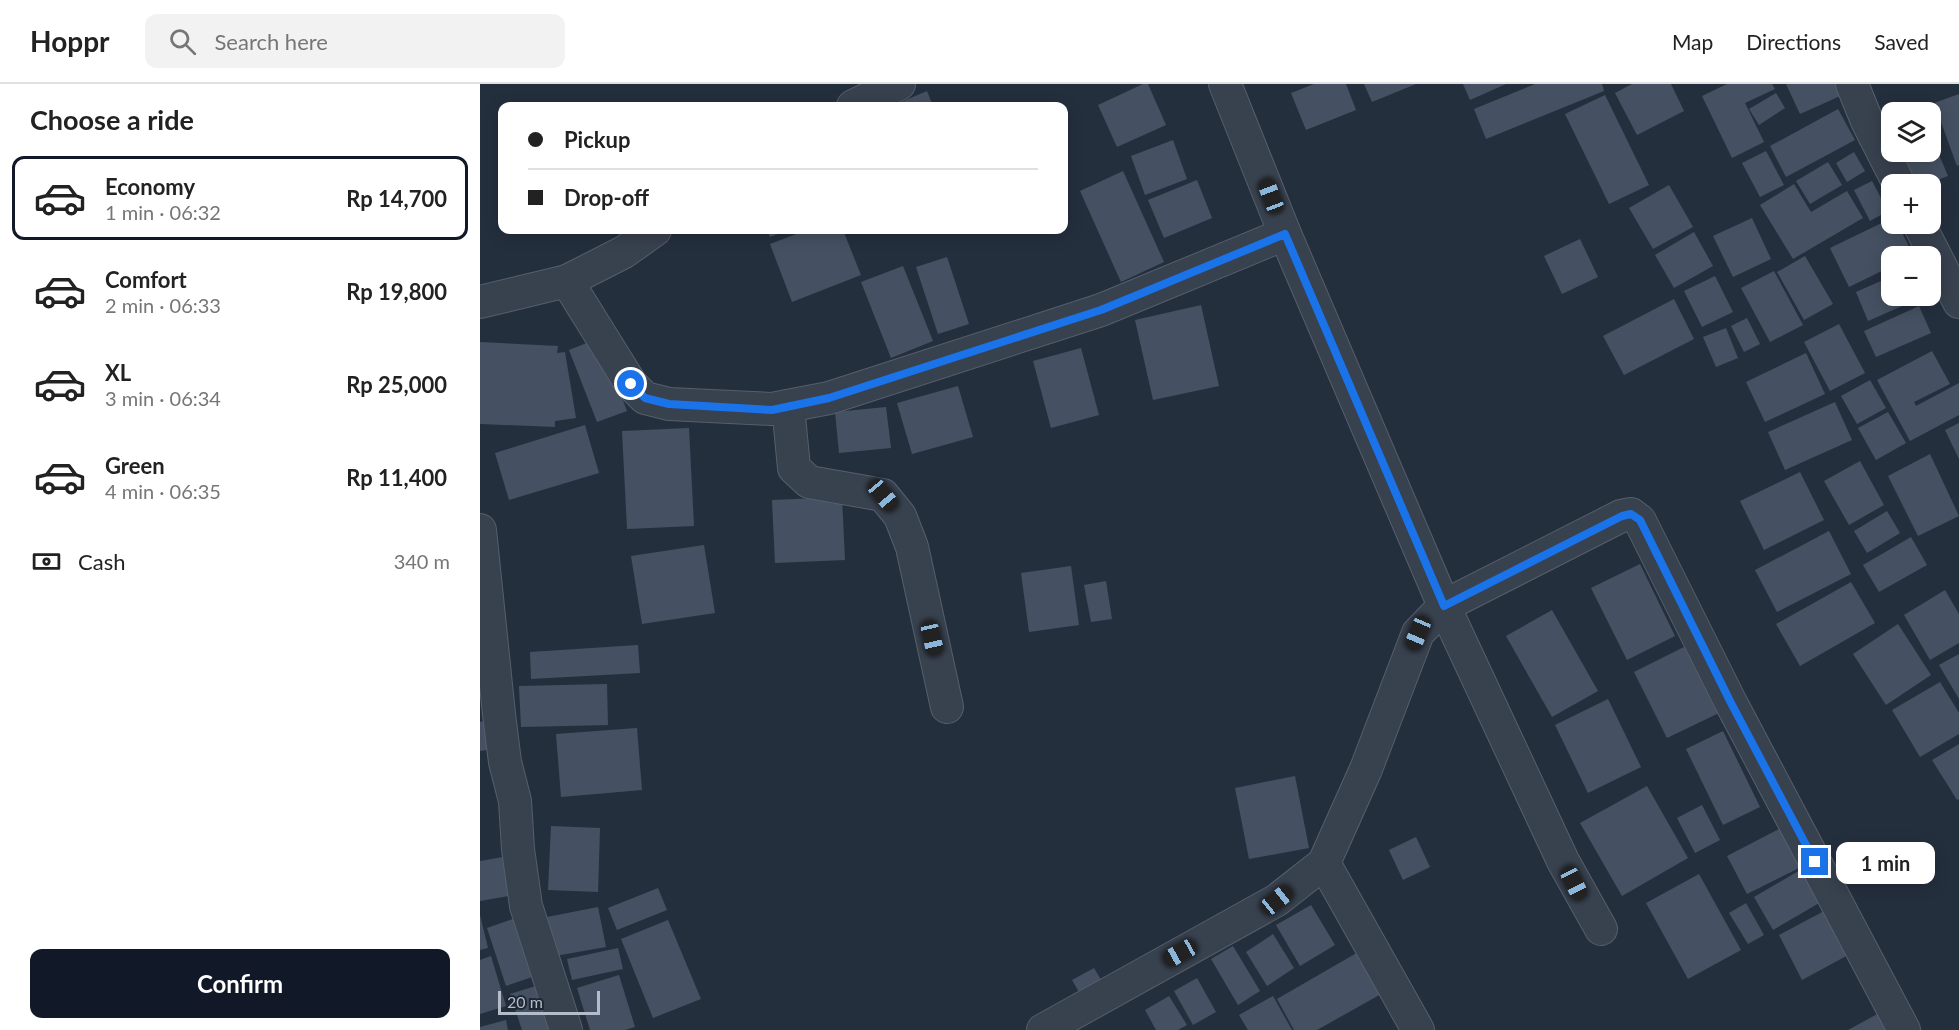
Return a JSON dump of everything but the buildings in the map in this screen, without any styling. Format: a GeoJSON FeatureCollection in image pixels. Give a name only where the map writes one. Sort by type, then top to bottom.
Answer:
{"type":"FeatureCollection","features":[{"type":"Feature","properties":{"kind":"street"},"geometry":{"type":"LineString","coordinates":[[861,102],[899,84]]}},
{"type":"Feature","properties":{"kind":"street"},"geometry":{"type":"LineString","coordinates":[[1225,84],[1285,234],[1444,606],[1563,861],[1601,929]]}},
{"type":"Feature","properties":{"kind":"street"},"geometry":{"type":"LineString","coordinates":[[1858,86],[1867,121],[1894,174]]}},
{"type":"Feature","properties":{"kind":"street"},"geometry":{"type":"LineString","coordinates":[[480,302],[567,281],[624,252],[650,234]]}},
{"type":"Feature","properties":{"kind":"street"},"geometry":{"type":"LineString","coordinates":[[567,281],[631,384],[645,398],[669,404],[772,410],[829,398],[1101,310],[1285,234]]}},
{"type":"Feature","properties":{"kind":"street"},"geometry":{"type":"LineString","coordinates":[[1924,234],[1959,302]]}},
{"type":"Feature","properties":{"kind":"street"},"geometry":{"type":"LineString","coordinates":[[788,406],[794,468],[809,482],[883,495],[900,516],[912,547],[947,707]]}},
{"type":"Feature","properties":{"kind":"street"},"geometry":{"type":"LineString","coordinates":[[1043,1030],[1277,900],[1324,863],[1366,769],[1418,633],[1444,606],[1622,516],[1631,514],[1640,520],[1731,703],[1904,1030]]}},
{"type":"Feature","properties":{"kind":"street"},"geometry":{"type":"LineString","coordinates":[[480,530],[499,714],[505,762],[515,801],[518,849],[526,906],[566,1030]]}},
{"type":"Feature","properties":{"kind":"street"},"geometry":{"type":"LineString","coordinates":[[1324,863],[1408,1027]]}},
{"type":"Feature","properties":{"kind":"route"},"geometry":{"type":"LineString","coordinates":[[631,384],[645,398],[669,404],[772,410],[829,398],[1101,310],[1285,234],[1444,606],[1622,516],[1631,514],[1640,520],[1731,703],[1815,862]]}}]}
